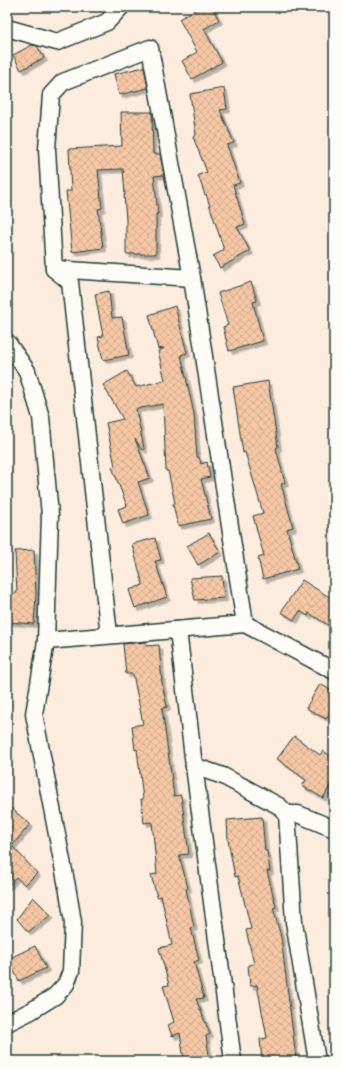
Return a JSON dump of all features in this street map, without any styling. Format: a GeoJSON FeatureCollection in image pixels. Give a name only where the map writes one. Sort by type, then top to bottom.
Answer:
{"type":"FeatureCollection","features":[{"type":"Feature","properties":{"kind":"street"},"geometry":{"type":"LineString","coordinates":[[7,28],[57,42],[107,22],[120,7]]}},
{"type":"Feature","properties":{"kind":"street"},"geometry":{"type":"LineString","coordinates":[[109,635],[70,282],[54,269],[47,149],[51,95],[63,82],[150,48],[192,278],[245,624]]}},
{"type":"Feature","properties":{"kind":"street"},"geometry":{"type":"LineString","coordinates":[[54,269],[192,278]]}},
{"type":"Feature","properties":{"kind":"street"},"geometry":{"type":"LineString","coordinates":[[7,342],[27,371],[41,417],[50,515],[46,641],[34,714],[68,892],[72,922],[71,971],[66,984],[55,996],[31,1011],[7,1022]]}},
{"type":"Feature","properties":{"kind":"street"},"geometry":{"type":"LineString","coordinates":[[46,641],[245,624],[334,671]]}},
{"type":"Feature","properties":{"kind":"street"},"geometry":{"type":"LineString","coordinates":[[178,630],[194,766],[233,1061]]}},
{"type":"Feature","properties":{"kind":"street"},"geometry":{"type":"LineString","coordinates":[[194,766],[223,776],[279,806],[287,814],[294,922],[317,1061]]}},
{"type":"Feature","properties":{"kind":"street"},"geometry":{"type":"LineString","coordinates":[[287,814],[298,814],[334,830]]}},
{"type":"Feature","properties":{"kind":"building"},"geometry":{"type":"Polygon","coordinates":[[[200,7],[212,7],[219,20],[204,29],[222,62],[192,79],[182,61],[197,52],[179,19],[200,7]]]}},
{"type":"Feature","properties":{"kind":"building"},"geometry":{"type":"Polygon","coordinates":[[[32,45],[37,46],[44,58],[21,70],[13,55],[32,45]]]}},
{"type":"Feature","properties":{"kind":"building"},"geometry":{"type":"Polygon","coordinates":[[[144,67],[148,88],[119,95],[114,74],[144,67]]]}},
{"type":"Feature","properties":{"kind":"building"},"geometry":{"type":"Polygon","coordinates":[[[224,88],[227,109],[220,110],[234,143],[227,145],[240,183],[233,185],[245,224],[237,227],[250,251],[220,268],[213,256],[224,250],[206,194],[205,195],[198,175],[207,172],[193,137],[196,135],[190,94],[224,88]]]}},
{"type":"Feature","properties":{"kind":"building"},"geometry":{"type":"Polygon","coordinates":[[[121,112],[152,112],[153,154],[160,154],[164,175],[154,176],[158,214],[156,214],[156,254],[126,254],[123,169],[98,170],[102,208],[98,209],[103,248],[72,252],[66,191],[71,191],[69,149],[122,146],[121,112]]]}},
{"type":"Feature","properties":{"kind":"building"},"geometry":{"type":"Polygon","coordinates":[[[251,282],[257,301],[253,302],[263,341],[229,351],[223,327],[228,325],[218,293],[251,282]]]}},
{"type":"Feature","properties":{"kind":"building"},"geometry":{"type":"Polygon","coordinates":[[[109,291],[112,318],[122,317],[129,355],[103,360],[98,337],[103,336],[95,294],[109,291]]]}},
{"type":"Feature","properties":{"kind":"building"},"geometry":{"type":"Polygon","coordinates":[[[175,306],[187,353],[181,355],[194,414],[197,457],[199,457],[201,464],[207,462],[210,477],[201,479],[211,519],[178,526],[173,504],[175,503],[168,471],[166,471],[163,404],[136,409],[144,449],[142,450],[135,439],[150,478],[138,482],[149,515],[123,524],[118,509],[127,506],[112,467],[115,466],[106,423],[123,419],[103,385],[127,371],[136,387],[165,380],[158,351],[164,348],[158,349],[149,315],[175,306]]]}},
{"type":"Feature","properties":{"kind":"building"},"geometry":{"type":"Polygon","coordinates":[[[268,381],[278,447],[276,448],[285,483],[281,484],[293,527],[287,529],[298,569],[263,579],[258,558],[264,556],[253,516],[263,513],[245,452],[243,453],[233,387],[268,381]]]}},
{"type":"Feature","properties":{"kind":"building"},"geometry":{"type":"Polygon","coordinates":[[[209,533],[220,552],[198,565],[187,546],[209,533]]]}},
{"type":"Feature","properties":{"kind":"building"},"geometry":{"type":"Polygon","coordinates":[[[155,538],[161,560],[155,561],[167,597],[135,608],[129,590],[143,585],[132,544],[155,538]]]}},
{"type":"Feature","properties":{"kind":"building"},"geometry":{"type":"Polygon","coordinates":[[[34,550],[36,595],[34,624],[7,622],[10,593],[17,593],[15,551],[34,550]]]}},
{"type":"Feature","properties":{"kind":"building"},"geometry":{"type":"Polygon","coordinates":[[[222,576],[224,598],[195,600],[190,578],[222,576]]]}},
{"type":"Feature","properties":{"kind":"building"},"geometry":{"type":"Polygon","coordinates":[[[302,580],[334,600],[334,629],[309,613],[308,616],[300,611],[294,620],[281,612],[302,580]]]}},
{"type":"Feature","properties":{"kind":"building"},"geometry":{"type":"Polygon","coordinates":[[[146,642],[146,646],[159,645],[162,683],[167,707],[162,708],[174,796],[181,795],[189,854],[179,855],[188,888],[186,889],[194,927],[191,928],[199,960],[194,962],[204,998],[196,999],[210,1034],[206,1036],[210,1061],[184,1061],[180,1033],[172,1036],[168,1025],[174,1022],[163,986],[169,985],[159,948],[172,945],[161,896],[157,897],[151,875],[157,874],[152,822],[144,823],[141,799],[143,799],[137,749],[135,750],[132,726],[143,724],[133,674],[126,674],[123,644],[146,642]]]}},
{"type":"Feature","properties":{"kind":"building"},"geometry":{"type":"Polygon","coordinates":[[[320,684],[334,692],[334,705],[326,719],[306,708],[320,684]]]}},
{"type":"Feature","properties":{"kind":"building"},"geometry":{"type":"Polygon","coordinates":[[[294,736],[320,755],[323,751],[334,758],[334,779],[323,798],[302,786],[306,780],[277,759],[294,736]]]}},
{"type":"Feature","properties":{"kind":"building"},"geometry":{"type":"Polygon","coordinates":[[[7,805],[30,824],[12,846],[37,873],[25,885],[16,877],[7,887],[7,805]]]}},
{"type":"Feature","properties":{"kind":"building"},"geometry":{"type":"Polygon","coordinates":[[[262,817],[265,851],[267,851],[270,871],[267,871],[276,907],[273,908],[281,937],[296,1058],[269,1061],[262,1061],[260,1039],[267,1038],[257,985],[250,986],[248,965],[254,964],[246,930],[251,929],[238,876],[235,877],[228,840],[227,820],[262,817]]]}},
{"type":"Feature","properties":{"kind":"building"},"geometry":{"type":"Polygon","coordinates":[[[33,897],[51,915],[28,932],[17,919],[33,897]]]}},
{"type":"Feature","properties":{"kind":"building"},"geometry":{"type":"Polygon","coordinates":[[[35,946],[46,968],[19,981],[8,959],[35,946]]]}}]}
